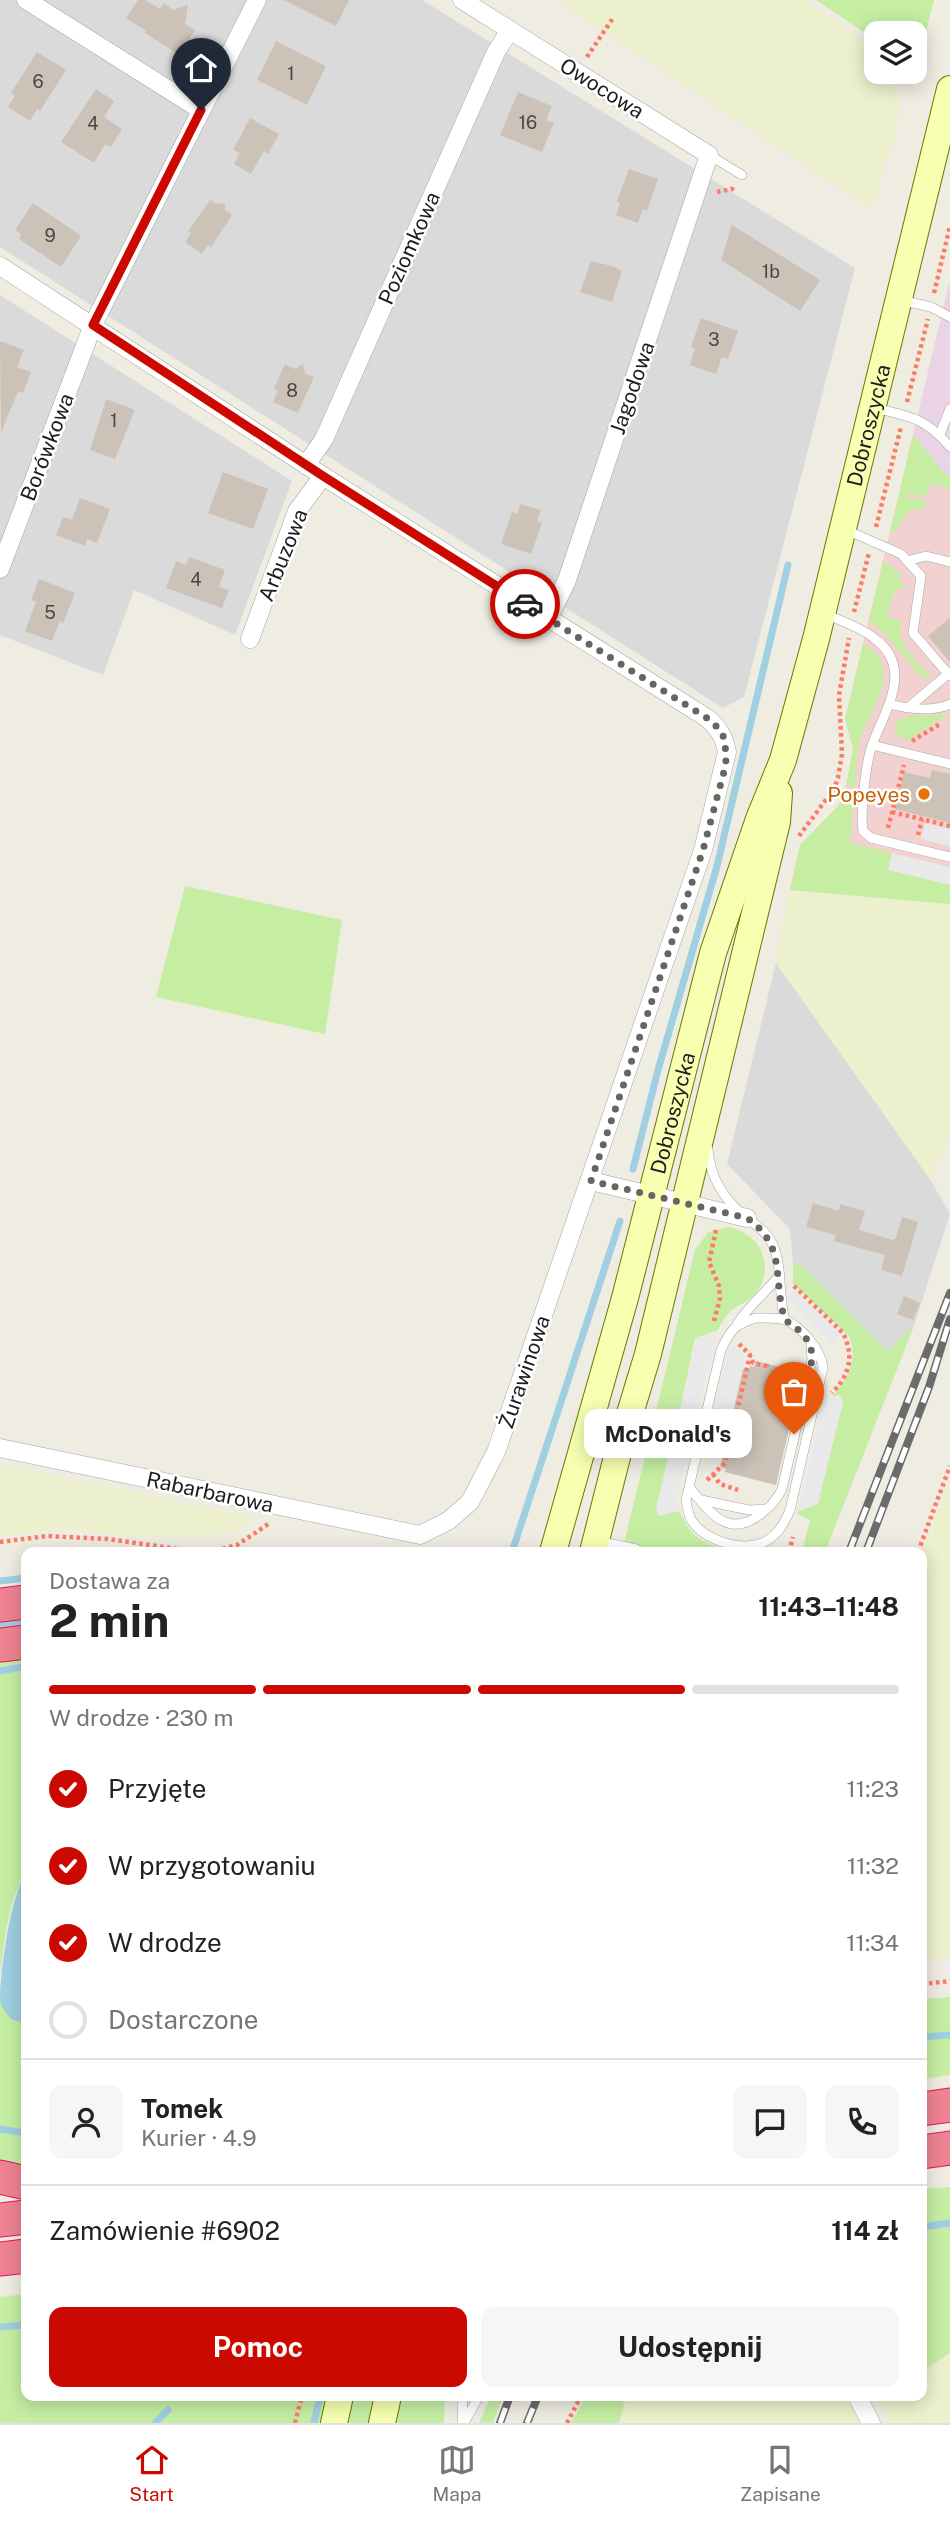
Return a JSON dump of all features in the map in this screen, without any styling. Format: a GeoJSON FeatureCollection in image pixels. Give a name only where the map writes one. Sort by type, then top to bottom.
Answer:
{"type":"FeatureCollection","features":[{"type":"Feature","properties":{"kind":"highway"},"geometry":{"type":"LineString","coordinates":[[0,1605],[21,1603]]}},
{"type":"Feature","properties":{"kind":"highway"},"geometry":{"type":"LineString","coordinates":[[0,1645],[21,1643]]}},
{"type":"Feature","properties":{"kind":"highway"},"geometry":{"type":"LineString","coordinates":[[927,2108],[950,2105]]}},
{"type":"Feature","properties":{"kind":"highway"},"geometry":{"type":"LineString","coordinates":[[927,2150],[950,2148]]}},
{"type":"Feature","properties":{"kind":"highway"},"geometry":{"type":"LineString","coordinates":[[927,2160],[950,2160]]}},
{"type":"Feature","properties":{"kind":"highway"},"geometry":{"type":"LineString","coordinates":[[0,2177],[21,2182]]}},
{"type":"Feature","properties":{"kind":"highway"},"geometry":{"type":"LineString","coordinates":[[0,2220],[21,2218]]}},
{"type":"Feature","properties":{"kind":"highway"},"geometry":{"type":"LineString","coordinates":[[0,2259],[21,2257]]}},
{"type":"Feature","properties":{"kind":"main road","name":"Dobroszycka"},"geometry":{"type":"LineString","coordinates":[[554,1547],[625,1298],[713,953],[759,819],[783,760],[823,612],[899,299],[946,126],[950,89]]}},
{"type":"Feature","properties":{"kind":"main road","name":"Dobroszycka"},"geometry":{"type":"LineString","coordinates":[[594,1546],[648,1354],[777,822],[783,760]]}},
{"type":"Feature","properties":{"kind":"main road"},"geometry":{"type":"LineString","coordinates":[[334,2423],[340,2401]]}},
{"type":"Feature","properties":{"kind":"main road"},"geometry":{"type":"LineString","coordinates":[[382,2423],[387,2401]]}},
{"type":"Feature","properties":{"kind":"street"},"geometry":{"type":"LineString","coordinates":[[26,0],[201,110]]}},
{"type":"Feature","properties":{"kind":"street","name":"Borówkowa"},"geometry":{"type":"LineString","coordinates":[[0,569],[93,325],[257,0]]}},
{"type":"Feature","properties":{"kind":"street","name":"Owocowa"},"geometry":{"type":"LineString","coordinates":[[462,0],[709,155]]}},
{"type":"Feature","properties":{"kind":"street","name":"Poziomkowa"},"geometry":{"type":"LineString","coordinates":[[306,465],[324,439],[496,52],[510,30]]}},
{"type":"Feature","properties":{"kind":"street","name":"Jagodowa"},"geometry":{"type":"LineString","coordinates":[[548,619],[561,597],[572,567],[709,155]]}},
{"type":"Feature","properties":{"kind":"street"},"geometry":{"type":"LineString","coordinates":[[0,266],[548,619]]}},
{"type":"Feature","properties":{"kind":"street","name":"Arbuzowa"},"geometry":{"type":"LineString","coordinates":[[250,639],[297,510],[323,476]]}},
{"type":"Feature","properties":{"kind":"street","name":"Żurawinowa"},"geometry":{"type":"LineString","coordinates":[[419,1535],[449,1521],[470,1502],[496,1452],[703,850],[726,764],[725,739],[707,718],[548,619]]}},
{"type":"Feature","properties":{"kind":"street"},"geometry":{"type":"LineString","coordinates":[[591,1181],[683,1203]]}},
{"type":"Feature","properties":{"kind":"street","name":"Dobroszycka"},"geometry":{"type":"LineString","coordinates":[[683,1203],[747,1218]]}},
{"type":"Feature","properties":{"kind":"street","name":"Rabarbarowa"},"geometry":{"type":"LineString","coordinates":[[0,1448],[419,1535]]}},
{"type":"Feature","properties":{"kind":"street"},"geometry":{"type":"LineString","coordinates":[[860,2401],[871,2423]]}},
{"type":"Feature","properties":{"kind":"lane","name":"Owocowa"},"geometry":{"type":"LineString","coordinates":[[709,155],[743,175]]}},
{"type":"Feature","properties":{"kind":"lane"},"geometry":{"type":"LineString","coordinates":[[899,299],[930,307],[950,317]]}},
{"type":"Feature","properties":{"kind":"lane"},"geometry":{"type":"LineString","coordinates":[[872,408],[917,418],[940,434],[950,447]]}},
{"type":"Feature","properties":{"kind":"lane"},"geometry":{"type":"LineString","coordinates":[[940,434],[950,409]]}},
{"type":"Feature","properties":{"kind":"lane"},"geometry":{"type":"LineString","coordinates":[[843,528],[901,554],[920,576],[913,632],[949,675],[909,707]]}},
{"type":"Feature","properties":{"kind":"lane"},"geometry":{"type":"LineString","coordinates":[[907,561],[926,556],[950,562]]}},
{"type":"Feature","properties":{"kind":"lane"},"geometry":{"type":"LineString","coordinates":[[823,612],[874,638],[891,657],[894,668],[890,704],[869,757],[862,825],[866,835],[950,857]]}},
{"type":"Feature","properties":{"kind":"lane"},"geometry":{"type":"LineString","coordinates":[[890,704],[940,708],[950,704]]}},
{"type":"Feature","properties":{"kind":"lane"},"geometry":{"type":"LineString","coordinates":[[872,745],[950,764]]}},
{"type":"Feature","properties":{"kind":"lane","name":"Dobroszycka"},"geometry":{"type":"LineString","coordinates":[[755,911],[750,978],[708,1148],[714,1180],[725,1196],[766,1234],[772,1245],[785,1320]]}},
{"type":"Feature","properties":{"kind":"lane"},"geometry":{"type":"LineString","coordinates":[[737,1324],[756,1318],[785,1320],[795,1326],[822,1358],[822,1375],[790,1510],[784,1525],[770,1539],[749,1546],[724,1542],[706,1534],[692,1521],[686,1500],[695,1493],[721,1350],[729,1334],[746,1311],[778,1277]]}},
{"type":"Feature","properties":{"kind":"lane"},"geometry":{"type":"LineString","coordinates":[[695,1493],[716,1518],[730,1524],[747,1522],[774,1502],[782,1489],[812,1360],[811,1343]]}},
{"type":"Feature","properties":{"kind":"lane"},"geometry":{"type":"LineString","coordinates":[[695,1493],[749,1510],[767,1509]]}},
{"type":"Feature","properties":{"kind":"lane"},"geometry":{"type":"LineString","coordinates":[[463,2401],[463,2423]]}},
{"type":"Feature","properties":{"kind":"lane"},"geometry":{"type":"LineString","coordinates":[[463,2423],[475,2401]]}},
{"type":"Feature","properties":{"kind":"path"},"geometry":{"type":"LineString","coordinates":[[577,72],[613,18]]}},
{"type":"Feature","properties":{"kind":"path"},"geometry":{"type":"LineString","coordinates":[[713,199],[716,192],[732,189],[743,175]]}},
{"type":"Feature","properties":{"kind":"path"},"geometry":{"type":"LineString","coordinates":[[885,841],[909,743],[950,718]]}},
{"type":"Feature","properties":{"kind":"path"},"geometry":{"type":"LineString","coordinates":[[892,812],[950,826]]}},
{"type":"Feature","properties":{"kind":"path"},"geometry":{"type":"LineString","coordinates":[[714,1321],[720,1299],[719,1286],[709,1262],[720,1212]]}},
{"type":"Feature","properties":{"kind":"path"},"geometry":{"type":"LineString","coordinates":[[729,1334],[750,1355],[753,1363],[766,1366],[765,1370]]}},
{"type":"Feature","properties":{"kind":"path"},"geometry":{"type":"LineString","coordinates":[[695,1493],[725,1463],[750,1355]]}},
{"type":"Feature","properties":{"kind":"path"},"geometry":{"type":"LineString","coordinates":[[920,1547],[950,1466]]}},
{"type":"Feature","properties":{"kind":"path"},"geometry":{"type":"LineString","coordinates":[[229,1547],[237,1545],[289,1509]]}},
{"type":"Feature","properties":{"kind":"path"},"geometry":{"type":"LineString","coordinates":[[0,1542],[47,1536],[95,1538],[162,1547]]}},
{"type":"Feature","properties":{"kind":"path"},"geometry":{"type":"LineString","coordinates":[[927,1983],[950,1980]]}},
{"type":"Feature","properties":{"kind":"path"},"geometry":{"type":"LineString","coordinates":[[295,2423],[301,2401]]}},
{"type":"Feature","properties":{"kind":"path"},"geometry":{"type":"LineString","coordinates":[[567,2423],[578,2401]]}},
{"type":"Feature","properties":{"kind":"shaded area"},"geometry":{"type":"Polygon","coordinates":[[[0,0],[422,0],[855,268],[744,697],[723,708],[0,247],[0,0]]]}},
{"type":"Feature","properties":{"kind":"shaded area"},"geometry":{"type":"Polygon","coordinates":[[[950,279],[950,479],[913,435],[950,279]]]}},
{"type":"Feature","properties":{"kind":"shaded area"},"geometry":{"type":"Polygon","coordinates":[[[0,295],[292,481],[235,635],[134,590],[103,675],[0,635],[0,295]]]}},
{"type":"Feature","properties":{"kind":"shaded area"},"geometry":{"type":"Polygon","coordinates":[[[913,435],[950,479],[950,904],[790,890],[800,845],[839,805],[850,772],[853,749],[845,719],[913,435]]]}},
{"type":"Feature","properties":{"kind":"shaded area"},"geometry":{"type":"Polygon","coordinates":[[[925,823],[950,829],[950,846],[921,839],[925,823]]]}},
{"type":"Feature","properties":{"kind":"shaded area"},"geometry":{"type":"Polygon","coordinates":[[[892,853],[950,867],[950,885],[888,870],[892,853]]]}},
{"type":"Feature","properties":{"kind":"shaded area"},"geometry":{"type":"Polygon","coordinates":[[[776,963],[930,1179],[950,1214],[914,1326],[887,1351],[804,1267],[793,1264],[790,1229],[727,1164],[776,963]]]}},
{"type":"Feature","properties":{"kind":"shaded area"},"geometry":{"type":"Polygon","coordinates":[[[795,1290],[840,1334],[832,1343],[786,1298],[795,1290]]]}},
{"type":"Feature","properties":{"kind":"shaded area"},"geometry":{"type":"Polygon","coordinates":[[[717,1331],[676,1502],[681,1513],[677,1511],[658,1516],[656,1508],[695,1338],[717,1331]]]}},
{"type":"Feature","properties":{"kind":"shaded area"},"geometry":{"type":"Polygon","coordinates":[[[733,1346],[746,1358],[723,1458],[715,1466],[703,1455],[728,1352],[733,1346]]]}},
{"type":"Feature","properties":{"kind":"shaded area"},"geometry":{"type":"Polygon","coordinates":[[[840,1395],[843,1403],[818,1504],[798,1511],[824,1400],[840,1395]]]}},
{"type":"Feature","properties":{"kind":"green space"},"geometry":{"type":"Polygon","coordinates":[[[557,0],[805,0],[855,33],[864,45],[864,84],[893,84],[900,94],[896,133],[871,208],[557,0]]]}},
{"type":"Feature","properties":{"kind":"green space"},"geometry":{"type":"Polygon","coordinates":[[[816,0],[934,0],[927,28],[927,21],[864,21],[864,32],[816,0]]]}},
{"type":"Feature","properties":{"kind":"green space"},"geometry":{"type":"Polygon","coordinates":[[[913,435],[950,479],[950,489],[930,483],[926,497],[907,493],[906,499],[909,500],[910,497],[926,501],[924,509],[909,512],[896,532],[890,532],[913,435]]]}},
{"type":"Feature","properties":{"kind":"green space"},"geometry":{"type":"Polygon","coordinates":[[[883,561],[901,574],[902,578],[898,579],[900,584],[904,583],[904,588],[895,589],[887,617],[901,621],[900,630],[904,644],[930,676],[929,681],[920,675],[887,636],[869,620],[883,561]]]}},
{"type":"Feature","properties":{"kind":"green space"},"geometry":{"type":"Polygon","coordinates":[[[863,644],[876,654],[884,677],[859,743],[855,787],[846,785],[853,749],[845,719],[863,644]]]}},
{"type":"Feature","properties":{"kind":"green space"},"geometry":{"type":"Polygon","coordinates":[[[950,713],[908,740],[897,735],[895,730],[897,722],[904,717],[950,713]]]}},
{"type":"Feature","properties":{"kind":"green space"},"geometry":{"type":"Polygon","coordinates":[[[843,793],[854,795],[850,843],[892,853],[888,870],[950,885],[950,904],[790,890],[800,845],[839,805],[843,793]]]}},
{"type":"Feature","properties":{"kind":"green space"},"geometry":{"type":"Polygon","coordinates":[[[185,886],[342,920],[325,1034],[156,997],[185,886]]]}},
{"type":"Feature","properties":{"kind":"green space"},"geometry":{"type":"Polygon","coordinates":[[[790,890],[950,904],[950,1134],[930,1179],[776,963],[790,890]]]}},
{"type":"Feature","properties":{"kind":"green space"},"geometry":{"type":"Polygon","coordinates":[[[729,1227],[749,1236],[762,1253],[765,1273],[761,1286],[753,1296],[731,1311],[717,1331],[695,1338],[658,1516],[678,1511],[690,1530],[717,1547],[623,1547],[695,1250],[708,1232],[729,1227]]]}},
{"type":"Feature","properties":{"kind":"green space"},"geometry":{"type":"Polygon","coordinates":[[[793,1264],[804,1267],[887,1351],[914,1326],[827,1547],[803,1547],[810,1520],[797,1514],[798,1511],[818,1504],[840,1395],[832,1397],[847,1376],[853,1352],[848,1335],[793,1284],[793,1264]]]}},
{"type":"Feature","properties":{"kind":"green space"},"geometry":{"type":"Polygon","coordinates":[[[0,1464],[255,1518],[238,1530],[199,1537],[136,1537],[63,1528],[0,1536],[0,1464]]]}},
{"type":"Feature","properties":{"kind":"green space"},"geometry":{"type":"Polygon","coordinates":[[[950,1481],[950,1956],[927,1959],[927,1547],[924,1547],[950,1481]]]}},
{"type":"Feature","properties":{"kind":"green space"},"geometry":{"type":"Polygon","coordinates":[[[21,1655],[21,1882],[5,1935],[0,1974],[0,1658],[21,1655]]]}},
{"type":"Feature","properties":{"kind":"green space"},"geometry":{"type":"Polygon","coordinates":[[[950,1997],[950,2075],[927,2078],[927,1999],[950,1997]]]}},
{"type":"Feature","properties":{"kind":"green space"},"geometry":{"type":"Polygon","coordinates":[[[0,2000],[10,2016],[21,2022],[21,2166],[0,2162],[0,2000]]]}},
{"type":"Feature","properties":{"kind":"green space"},"geometry":{"type":"Polygon","coordinates":[[[950,2187],[950,2353],[927,2368],[927,2189],[950,2187]]]}},
{"type":"Feature","properties":{"kind":"green space"},"geometry":{"type":"Polygon","coordinates":[[[21,2295],[21,2401],[327,2401],[321,2423],[0,2423],[0,2297],[21,2295]]]}},
{"type":"Feature","properties":{"kind":"green space"},"geometry":{"type":"Polygon","coordinates":[[[950,2353],[950,2423],[890,2423],[878,2401],[927,2401],[927,2368],[950,2353]]]}},
{"type":"Feature","properties":{"kind":"green space"},"geometry":{"type":"Polygon","coordinates":[[[352,2401],[375,2401],[370,2423],[346,2423],[352,2401]]]}},
{"type":"Feature","properties":{"kind":"green space"},"geometry":{"type":"Polygon","coordinates":[[[399,2401],[445,2401],[444,2423],[393,2423],[399,2401]]]}},
{"type":"Feature","properties":{"kind":"green space"},"geometry":{"type":"Polygon","coordinates":[[[489,2401],[501,2401],[493,2423],[479,2423],[489,2401]]]}},
{"type":"Feature","properties":{"kind":"green space"},"geometry":{"type":"Polygon","coordinates":[[[583,2401],[625,2401],[619,2423],[571,2423],[583,2401]]]}},
{"type":"Feature","properties":{"kind":"green space"},"geometry":{"type":"Polygon","coordinates":[[[625,2401],[849,2401],[862,2423],[619,2423],[625,2401]]]}},
{"type":"Feature","properties":{"kind":"water"},"geometry":{"type":"Polygon","coordinates":[[[20,1884],[21,2022],[11,2019],[0,2000],[4,1954],[20,1884]]]}},
{"type":"Feature","properties":{"kind":"building"},"geometry":{"type":"Polygon","coordinates":[[[138,0],[145,0],[160,9],[164,3],[173,10],[188,5],[185,24],[195,30],[179,55],[126,18],[138,0]]]}},
{"type":"Feature","properties":{"kind":"building"},"geometry":{"type":"Polygon","coordinates":[[[283,0],[349,0],[336,26],[283,0]]]}},
{"type":"Feature","properties":{"kind":"building"},"geometry":{"type":"Polygon","coordinates":[[[276,41],[326,66],[307,105],[257,80],[276,41]]]}},
{"type":"Feature","properties":{"kind":"building"},"geometry":{"type":"Polygon","coordinates":[[[37,52],[66,70],[40,111],[37,109],[30,121],[8,107],[15,96],[11,93],[37,52]]]}},
{"type":"Feature","properties":{"kind":"building"},"geometry":{"type":"Polygon","coordinates":[[[96,89],[114,101],[104,117],[122,129],[111,147],[105,144],[94,163],[61,142],[96,89]]]}},
{"type":"Feature","properties":{"kind":"building"},"geometry":{"type":"Polygon","coordinates":[[[518,92],[552,106],[546,120],[554,123],[542,152],[500,135],[518,92]]]}},
{"type":"Feature","properties":{"kind":"building"},"geometry":{"type":"Polygon","coordinates":[[[250,118],[279,134],[268,154],[264,151],[251,174],[234,164],[240,153],[233,150],[250,118]]]}},
{"type":"Feature","properties":{"kind":"building"},"geometry":{"type":"Polygon","coordinates":[[[629,169],[658,179],[647,211],[643,209],[638,223],[616,215],[620,203],[617,201],[629,169]]]}},
{"type":"Feature","properties":{"kind":"building"},"geometry":{"type":"Polygon","coordinates":[[[210,200],[216,204],[225,203],[225,210],[232,215],[211,247],[208,245],[202,254],[185,242],[191,233],[188,231],[210,200]]]}},
{"type":"Feature","properties":{"kind":"building"},"geometry":{"type":"Polygon","coordinates":[[[33,203],[81,236],[61,267],[19,239],[21,234],[15,230],[33,203]]]}},
{"type":"Feature","properties":{"kind":"building"},"geometry":{"type":"Polygon","coordinates":[[[732,225],[820,280],[800,311],[721,260],[732,225]]]}},
{"type":"Feature","properties":{"kind":"building"},"geometry":{"type":"Polygon","coordinates":[[[591,261],[622,271],[612,302],[580,292],[591,261]]]}},
{"type":"Feature","properties":{"kind":"building"},"geometry":{"type":"Polygon","coordinates":[[[701,318],[738,331],[728,359],[722,357],[716,374],[690,365],[695,348],[691,347],[701,318]]]}},
{"type":"Feature","properties":{"kind":"building"},"geometry":{"type":"Polygon","coordinates":[[[0,341],[24,350],[17,367],[31,372],[23,393],[18,391],[1,433],[0,341]]]}},
{"type":"Feature","properties":{"kind":"building"},"geometry":{"type":"Polygon","coordinates":[[[285,364],[295,369],[303,364],[305,374],[314,377],[298,413],[273,402],[278,391],[274,389],[285,364]]]}},
{"type":"Feature","properties":{"kind":"building"},"geometry":{"type":"Polygon","coordinates":[[[106,399],[135,410],[115,459],[90,450],[106,399]]]}},
{"type":"Feature","properties":{"kind":"building"},"geometry":{"type":"Polygon","coordinates":[[[223,472],[268,489],[253,529],[208,513],[223,472]]]}},
{"type":"Feature","properties":{"kind":"building"},"geometry":{"type":"Polygon","coordinates":[[[80,498],[110,509],[97,543],[87,539],[85,546],[56,535],[63,517],[72,520],[80,498]]]}},
{"type":"Feature","properties":{"kind":"building"},"geometry":{"type":"Polygon","coordinates":[[[521,504],[541,510],[537,521],[542,523],[531,554],[501,544],[512,512],[517,514],[521,504]]]}},
{"type":"Feature","properties":{"kind":"building"},"geometry":{"type":"Polygon","coordinates":[[[189,557],[225,570],[219,587],[229,590],[222,608],[166,588],[176,561],[186,565],[189,557]]]}},
{"type":"Feature","properties":{"kind":"building"},"geometry":{"type":"Polygon","coordinates":[[[39,579],[75,593],[63,623],[60,621],[52,641],[25,631],[36,602],[31,600],[39,579]]]}},
{"type":"Feature","properties":{"kind":"building"},"geometry":{"type":"Polygon","coordinates":[[[950,618],[950,662],[928,636],[950,618]]]}},
{"type":"Feature","properties":{"kind":"building","name":"Popeyes"},"geometry":{"type":"Polygon","coordinates":[[[932,770],[950,774],[950,823],[895,809],[904,772],[930,778],[932,770]]]}},
{"type":"Feature","properties":{"kind":"building"},"geometry":{"type":"Polygon","coordinates":[[[813,1203],[839,1211],[840,1204],[865,1211],[859,1230],[893,1240],[902,1217],[918,1222],[902,1276],[881,1270],[885,1255],[834,1241],[836,1235],[806,1227],[813,1203]]]}},
{"type":"Feature","properties":{"kind":"building"},"geometry":{"type":"Polygon","coordinates":[[[904,1296],[920,1303],[913,1320],[897,1314],[904,1296]]]}},
{"type":"Feature","properties":{"kind":"building"},"geometry":{"type":"Polygon","coordinates":[[[755,1361],[797,1371],[796,1377],[801,1378],[776,1485],[725,1472],[726,1469],[720,1467],[743,1369],[754,1367],[755,1361]]]}},
{"type":"Feature","properties":{"kind":"waterway"},"geometry":{"type":"LineString","coordinates":[[633,1169],[658,1070],[717,866],[788,565]]}},
{"type":"Feature","properties":{"kind":"waterway"},"geometry":{"type":"LineString","coordinates":[[514,1547],[620,1221]]}},
{"type":"Feature","properties":{"kind":"waterway"},"geometry":{"type":"LineString","coordinates":[[0,1581],[21,1579]]}},
{"type":"Feature","properties":{"kind":"waterway"},"geometry":{"type":"LineString","coordinates":[[0,1624],[21,1622]]}},
{"type":"Feature","properties":{"kind":"waterway"},"geometry":{"type":"LineString","coordinates":[[0,1671],[21,1667]]}},
{"type":"Feature","properties":{"kind":"waterway"},"geometry":{"type":"LineString","coordinates":[[927,2037],[950,2035]]}},
{"type":"Feature","properties":{"kind":"waterway"},"geometry":{"type":"LineString","coordinates":[[0,2129],[21,2132]]}},
{"type":"Feature","properties":{"kind":"waterway"},"geometry":{"type":"LineString","coordinates":[[927,2226],[950,2223]]}},
{"type":"Feature","properties":{"kind":"waterway"},"geometry":{"type":"LineString","coordinates":[[0,2327],[21,2325]]}},
{"type":"Feature","properties":{"kind":"waterway"},"geometry":{"type":"LineString","coordinates":[[314,2423],[319,2401]]}},
{"type":"Feature","properties":{"kind":"waterway"},"geometry":{"type":"LineString","coordinates":[[155,2423],[168,2410]]}},
{"type":"Feature","properties":{"kind":"railway"},"geometry":{"type":"LineString","coordinates":[[851,1547],[950,1293]]}},
{"type":"Feature","properties":{"kind":"railway"},"geometry":{"type":"LineString","coordinates":[[868,1547],[929,1387],[950,1319]]}},
{"type":"Feature","properties":{"kind":"railway"},"geometry":{"type":"LineString","coordinates":[[500,2423],[508,2401]]}},
{"type":"Feature","properties":{"kind":"railway"},"geometry":{"type":"LineString","coordinates":[[527,2423],[536,2401]]}},
{"type":"Feature","properties":{"kind":"way so far"},"geometry":{"type":"LineString","coordinates":[[525,604],[707,718],[725,739],[726,764],[703,850],[591,1181],[747,1218],[766,1234],[776,1256],[780,1302],[785,1320],[795,1326],[811,1343],[812,1349],[812,1360],[794,1434]]}},
{"type":"Feature","properties":{"kind":"place","name":"Popeyes"},"geometry":{"type":"Point","coordinates":[924,794]}},
{"type":"Feature","properties":{"kind":"place","name":"McDonald's"},"geometry":{"type":"Point","coordinates":[794,1434]}},
{"type":"Feature","properties":{"kind":"route"},"geometry":{"type":"LineString","coordinates":[[201,110],[93,325],[525,604]]}}]}
